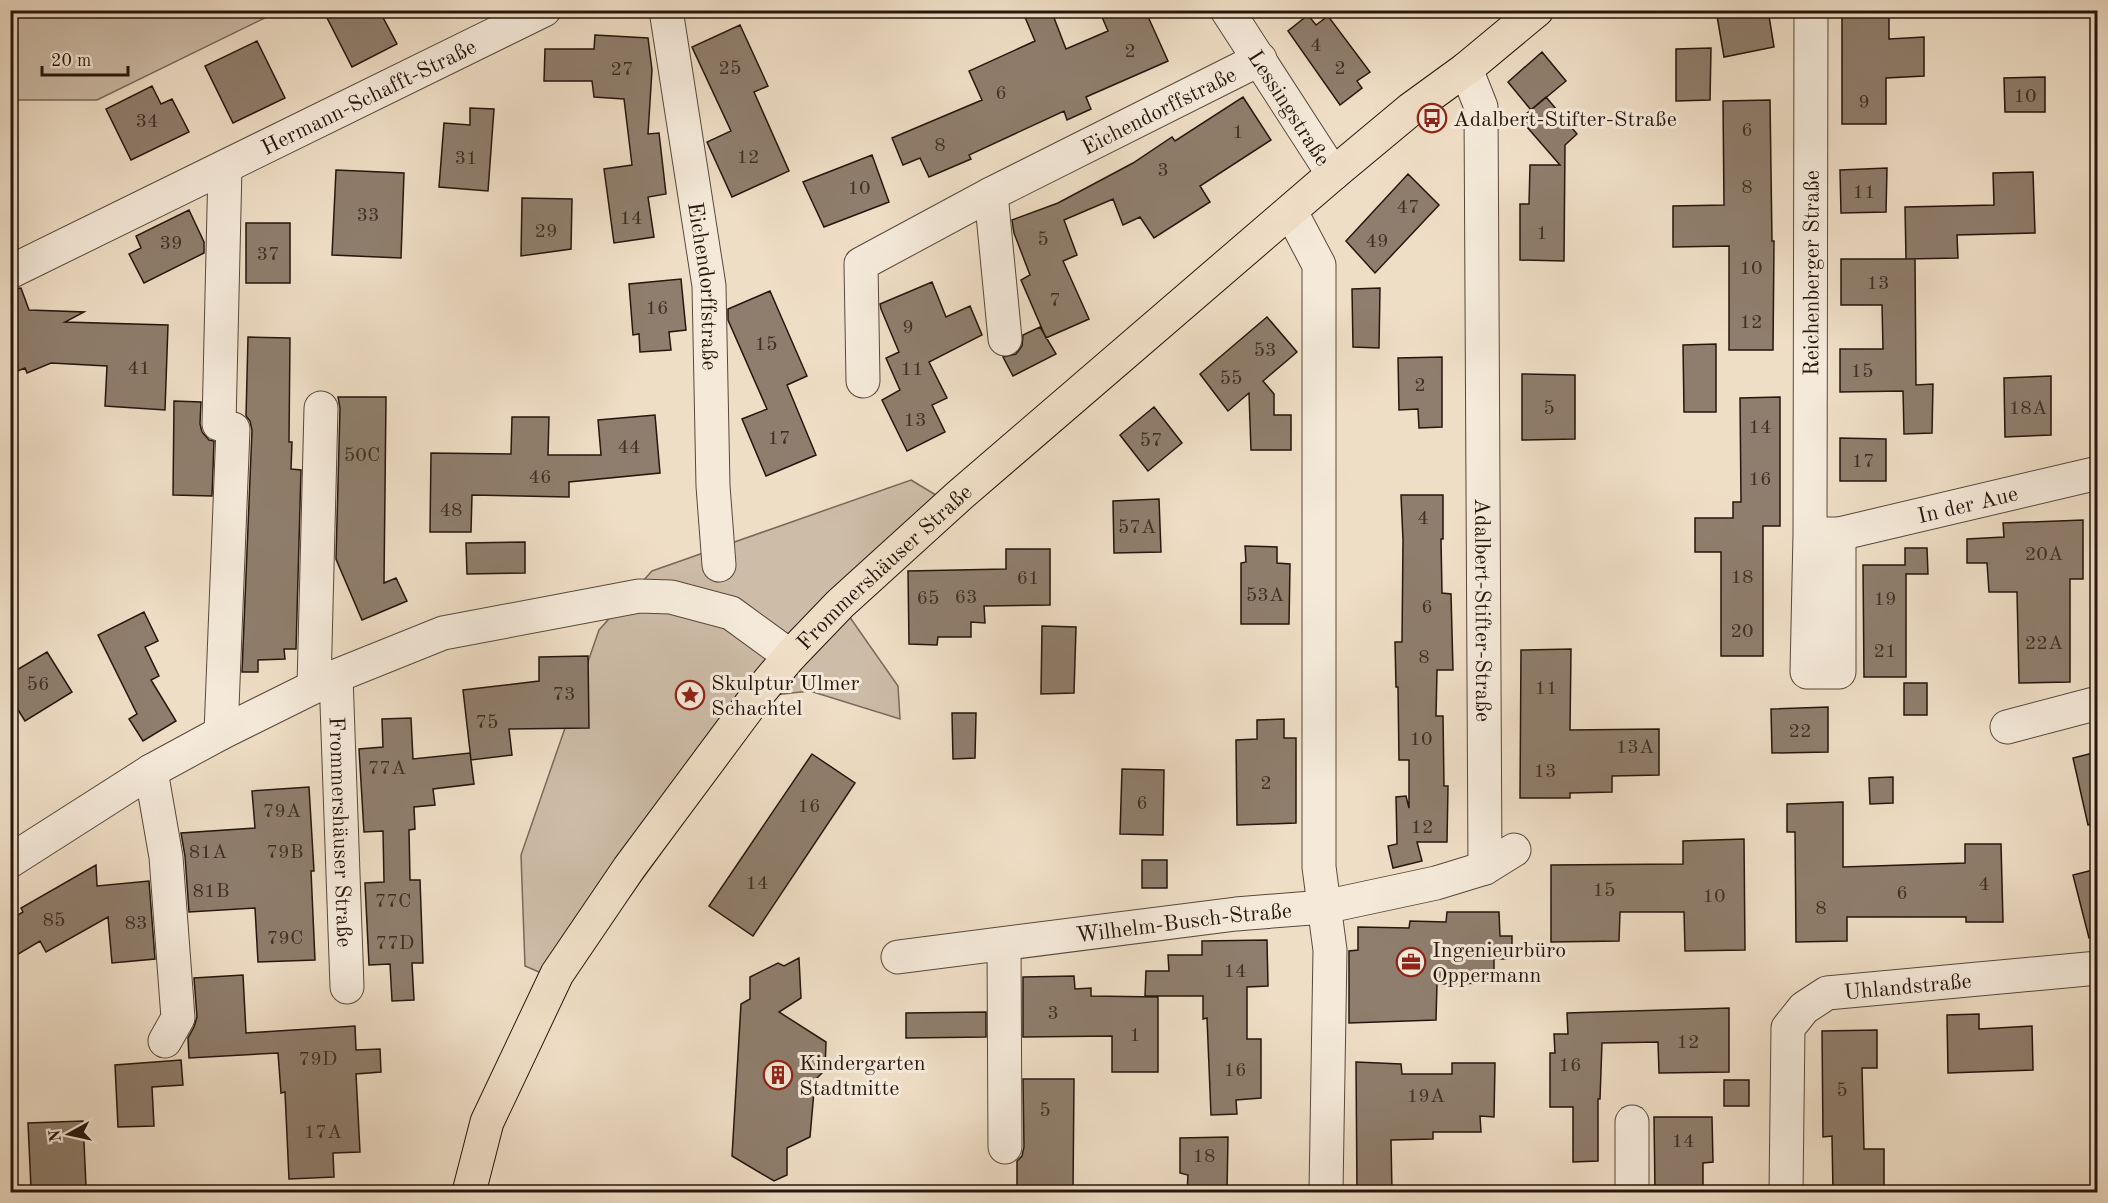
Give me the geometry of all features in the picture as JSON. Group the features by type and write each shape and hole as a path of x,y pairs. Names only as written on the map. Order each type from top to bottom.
{"main road":[{"name":"Frommershäuser Straße","path":"790,656 840,604 960,495 1333,174 1537,10"},
{"path":"469,1192 487,1122 557,974 640,851 759,693 790,656"}],"street":[{"name":"Hermann-Schafft-Straße","path":"10,272 544,10"},
{"name":"Eichendorffstraße","path":"666,10 709,286 712,486 719,564"},
{"name":"Lessingstraße","path":"1227,10 1333,174"},
{"name":"Reichenberger Straße","path":"1810,10 1824,534"},
{"name":"Eichendorffstraße","path":"863,381 861,264 991,194 1260,59"},
{"name":"Adalbert-Stifter-Straße","path":"1466,69 1481,107 1485,868"},
{"path":"221,733 226,426 225,167"},
{"path":"991,194 1005,339"},
{"name":"Wilhelm-Busch-Straße","path":"898,957 1236,914 1324,908 1319,858 1320,265 1291,212"},
{"name":"Frommershäuser Straße","path":"321,408 325,681 347,987"},
{"name":"In der Aue","path":"1824,534 2097,472"},
{"name":"Frommershäuser Straße","path":"10,861 152,771 221,733 325,681 443,633 639,596 670,597 731,613 790,656"},
{"path":"2007,727 2097,703"},
{"path":"152,771 166,857 178,1018 165,1041"},
{"path":"1326,1192 1330,950 1324,908 1436,883 1485,868 1514,850"},
{"path":"1004,945 1005,1147"},
{"name":"Uhlandstraße","path":"1786,1192 1788,1028 1804,1008 1827,993 2097,968"},
{"path":"1632,1122 1632,1192"}],"shaded area":[{"path":"10,11 279,11 97,100 11,100"},
{"path":"911,480 959,509 849,616 898,686 900,719 810,691 774,695 567,984 525,966 521,855 599,630 652,571"}],"building":[{"path":"323,10 379,10 397,44 352,67"},
{"path":"1022,10 1051,10 1066,49 1108,31 1099,10 1145,10 1168,61 1086,97 1091,109 1067,120 1064,111 969,155 971,159 929,177 920,158 903,165 892,138 982,100 969,71 1035,41"},
{"path":"1716,10 1768,10 1774,47 1724,57"},
{"path":"1842,10 1889,10 1889,39 1924,37 1924,76 1886,78 1886,124 1842,124"},
{"path":"1308,15 1316,25 1328,16 1370,72 1357,81 1362,88 1340,105 1288,31"},
{"path":"740,25 768,86 754,92 789,171 732,197 707,142 731,131 692,47"},
{"path":"595,35 648,38 652,70 648,134 659,133 666,194 648,197 654,237 614,243 604,169 632,165 624,99 594,97 592,81 544,81 545,49 594,49"},
{"path":"257,41 285,98 233,123 205,66"},
{"path":"1711,48 1710,100 1676,101 1676,49"},
{"path":"1542,52 1566,81 1531,110 1508,82"},
{"path":"2045,77 2045,112 2005,112 2004,78"},
{"path":"152,86 161,104 172,99 189,132 131,160 106,109"},
{"path":"1243,97 1271,140 1200,186 1210,202 1154,238 1140,217 1123,225 1113,199 1064,220 1077,255 1063,261 1089,319 1046,338 1021,280 1030,275 1014,233 1012,220 1058,203 1133,163 1172,137 1175,141"},
{"path":"1546,97 1577,134 1565,145 1564,261 1520,260 1520,204 1529,204 1530,165 1560,165 1520,119"},
{"path":"1770,100 1772,241 1774,241 1773,350 1729,350 1729,246 1673,247 1673,206 1724,205 1723,101"},
{"path":"470,108 494,109 488,191 439,187 444,123 470,125"},
{"path":"872,155 889,202 824,227 803,182"},
{"path":"1887,168 1886,212 1841,213 1840,170"},
{"path":"336,170 404,173 401,258 332,255"},
{"path":"2033,172 2035,233 1957,235 1958,258 1906,259 1905,207 1994,205 1993,173"},
{"path":"1408,174 1439,205 1375,273 1346,241"},
{"path":"522,198 572,199 571,249 521,256"},
{"path":"189,210 204,242 204,253 144,283 129,254 141,248 136,236"},
{"path":"246,223 290,223 290,283 246,283"},
{"path":"1841,259 1915,259 1916,385 1933,384 1932,433 1904,434 1903,391 1840,392 1840,349 1883,349 1882,305 1841,305"},
{"path":"681,279 686,330 669,332 671,350 640,352 639,334 633,335 629,284"},
{"path":"932,282 946,317 970,306 982,335 929,362 947,398 932,405 945,432 907,451 882,400 900,390 886,358 899,352 880,304"},
{"path":"21,288 29,310 84,312 65,322 168,325 165,410 105,406 107,366 51,363 27,373 25,368 10,374 10,290"},
{"path":"1380,288 1379,348 1353,347 1352,289"},
{"path":"770,291 807,376 787,385 816,455 766,476 742,419 767,409 728,320 728,309"},
{"path":"1267,317 1297,352 1263,381 1274,394 1274,415 1291,415 1291,450 1251,450 1249,393 1228,411 1200,374"},
{"path":"1040,327 1056,354 1013,376 1003,357 1016,354 1022,346 1023,335"},
{"path":"248,337 290,338 291,469 301,470 296,649 284,649 285,659 258,660 258,672 242,672 252,430 246,416"},
{"path":"1716,344 1716,412 1684,412 1683,345"},
{"path":"1442,357 1442,427 1419,428 1418,409 1399,410 1398,358"},
{"path":"1522,374 1575,375 1575,439 1522,440"},
{"path":"2051,376 2051,435 2005,437 2004,378"},
{"path":"338,397 386,397 384,583 396,578 407,601 362,620 336,559 340,408"},
{"path":"1780,397 1780,526 1763,526 1763,656 1721,656 1721,552 1695,552 1695,518 1733,518 1733,502 1741,502 1740,398"},
{"path":"174,401 201,402 202,432 209,440 214,441 212,496 173,495"},
{"path":"1154,407 1182,443 1148,471 1120,435"},
{"path":"655,415 660,473 569,482 569,497 472,495 471,532 430,532 431,453 511,454 512,417 549,417 548,455 601,455 598,420"},
{"path":"1840,438 1886,439 1886,481 1840,481"},
{"path":"1401,495 1443,495 1442,593 1451,594 1453,670 1437,670 1436,716 1443,716 1444,786 1448,786 1447,842 1417,842 1422,861 1393,868 1388,846 1397,844 1396,797 1406,796 1409,808 1409,760 1399,760 1398,687 1396,687 1395,642 1402,642"},
{"path":"1159,499 1161,552 1114,553 1113,501"},
{"path":"2083,520 2083,579 2070,579 2070,682 2019,683 2017,592 1989,592 1987,563 1967,563 1967,539 2004,537 2003,523"},
{"path":"525,542 525,573 467,574 466,543"},
{"path":"1245,546 1277,547 1277,563 1290,564 1289,624 1241,624 1241,563 1246,562"},
{"path":"1905,548 1927,548 1928,574 1906,574 1906,677 1864,677 1863,565 1905,565"},
{"path":"1006,549 1050,549 1050,605 984,606 985,623 971,622 971,637 938,637 937,645 909,644 908,571 1006,569"},
{"path":"144,612 158,641 145,647 159,676 151,680 176,721 143,741 129,719 137,714 98,635"},
{"path":"1042,626 1076,627 1074,693 1041,694"},
{"path":"1571,649 1570,730 1659,729 1659,775 1612,776 1612,792 1570,793 1570,798 1520,798 1521,650"},
{"path":"47,652 72,692 25,721 10,697 10,674"},
{"path":"588,656 589,728 509,729 512,755 471,760 463,690 539,681 539,657"},
{"path":"1904,683 1927,683 1927,715 1904,715"},
{"path":"1828,707 1828,752 1772,753 1771,709"},
{"path":"952,713 976,713 975,758 953,759"},
{"path":"411,718 413,759 470,753 474,784 433,789 435,805 414,807 415,829 409,830 410,880 420,880 423,963 412,963 414,1000 392,1001 390,964 369,965 365,883 384,882 383,831 364,832 359,749 383,747 382,719"},
{"path":"1284,719 1284,738 1296,738 1296,823 1237,825 1236,740 1257,739 1257,720"},
{"path":"2097,752 2097,824 2088,825 2073,758"},
{"path":"812,754 855,783 753,936 709,906"},
{"path":"1122,769 1164,770 1163,835 1120,834"},
{"path":"1893,777 1893,803 1870,804 1869,778"},
{"path":"309,787 314,871 311,871 315,960 258,962 255,908 189,912 181,833 255,828 252,791"},
{"path":"1843,802 1843,867 1965,863 1965,844 2001,844 2003,922 1966,922 1966,917 1847,917 1847,941 1796,942 1795,832 1787,832 1787,804"},
{"path":"1744,839 1745,950 1685,951 1684,912 1620,912 1619,941 1551,942 1551,865 1683,864 1683,841"},
{"path":"1142,860 1167,860 1167,888 1142,888"},
{"path":"96,865 97,886 149,881 155,959 112,963 108,917 46,952 40,941 10,959 10,920 23,912 21,908"},
{"path":"2097,869 2097,937 2089,938 2073,875"},
{"path":"1447,912 1499,912 1500,936 1512,936 1512,959 1494,959 1494,983 1437,984 1436,1020 1349,1023 1349,951 1358,950 1358,927 1409,928 1410,921 1446,922"},
{"path":"1267,940 1268,986 1247,987 1247,1039 1261,1039 1261,1098 1236,1100 1237,1114 1211,1115 1207,1018 1203,1019 1203,996 1145,996 1146,971 1169,971 1168,955 1202,955 1202,941"},
{"name":"Kindergarten Stadtmitte","path":"799,958 801,998 779,1012 826,1042 825,1070 815,1080 810,1137 787,1148 787,1175 774,1181 732,1156 741,1004 750,999 750,977 778,963 784,966"},
{"path":"243,975 246,1033 355,1026 356,1050 380,1049 381,1072 356,1074 360,1152 333,1153 334,1177 289,1179 285,1092 281,1093 278,1053 189,1058 188,1038 197,1017 194,978"},
{"path":"1074,976 1075,989 1091,988 1091,996 1158,997 1158,1072 1112,1072 1112,1036 1023,1037 1023,977"},
{"path":"1729,1008 1729,1072 1659,1073 1658,1042 1602,1043 1600,1099 1598,1099 1598,1161 1573,1162 1573,1107 1550,1107 1550,1053 1555,1053 1554,1034 1568,1034 1567,1013"},
{"path":"986,1012 986,1037 906,1038 906,1013"},
{"path":"1979,1014 1979,1029 2032,1026 2033,1070 1948,1073 1947,1015"},
{"path":"1877,1030 1877,1068 1862,1068 1864,1149 1884,1149 1884,1192 1833,1192 1832,1136 1823,1137 1822,1031"},
{"path":"181,1060 183,1085 152,1087 154,1126 118,1127 115,1065"},
{"path":"1356,1062 1401,1064 1402,1074 1452,1074 1452,1063 1495,1063 1494,1117 1480,1116 1481,1132 1433,1132 1433,1139 1391,1140 1392,1192 1357,1192"},
{"path":"1023,1079 1074,1079 1073,1192 1017,1192 1017,1161 1022,1156 1024,1147"},
{"path":"1724,1080 1749,1080 1749,1106 1724,1106"},
{"path":"1654,1117 1712,1117 1713,1162 1703,1163 1703,1192 1655,1192"},
{"path":"83,1121 86,1186 31,1188 28,1123"},
{"path":"1228,1137 1227,1192 1187,1192 1188,1175 1180,1173 1180,1138"}],"place":[{"name":"Adalbert-Stifter-Straße","path":"1432,118"},
{"name":"Skulptur Ulmer Schachtel","path":"690,695"},
{"name":"Ingenieurbüro Oppermann","path":"1411,962"},
{"name":"Kindergarten Stadtmitte","path":"778,1075"}]}
